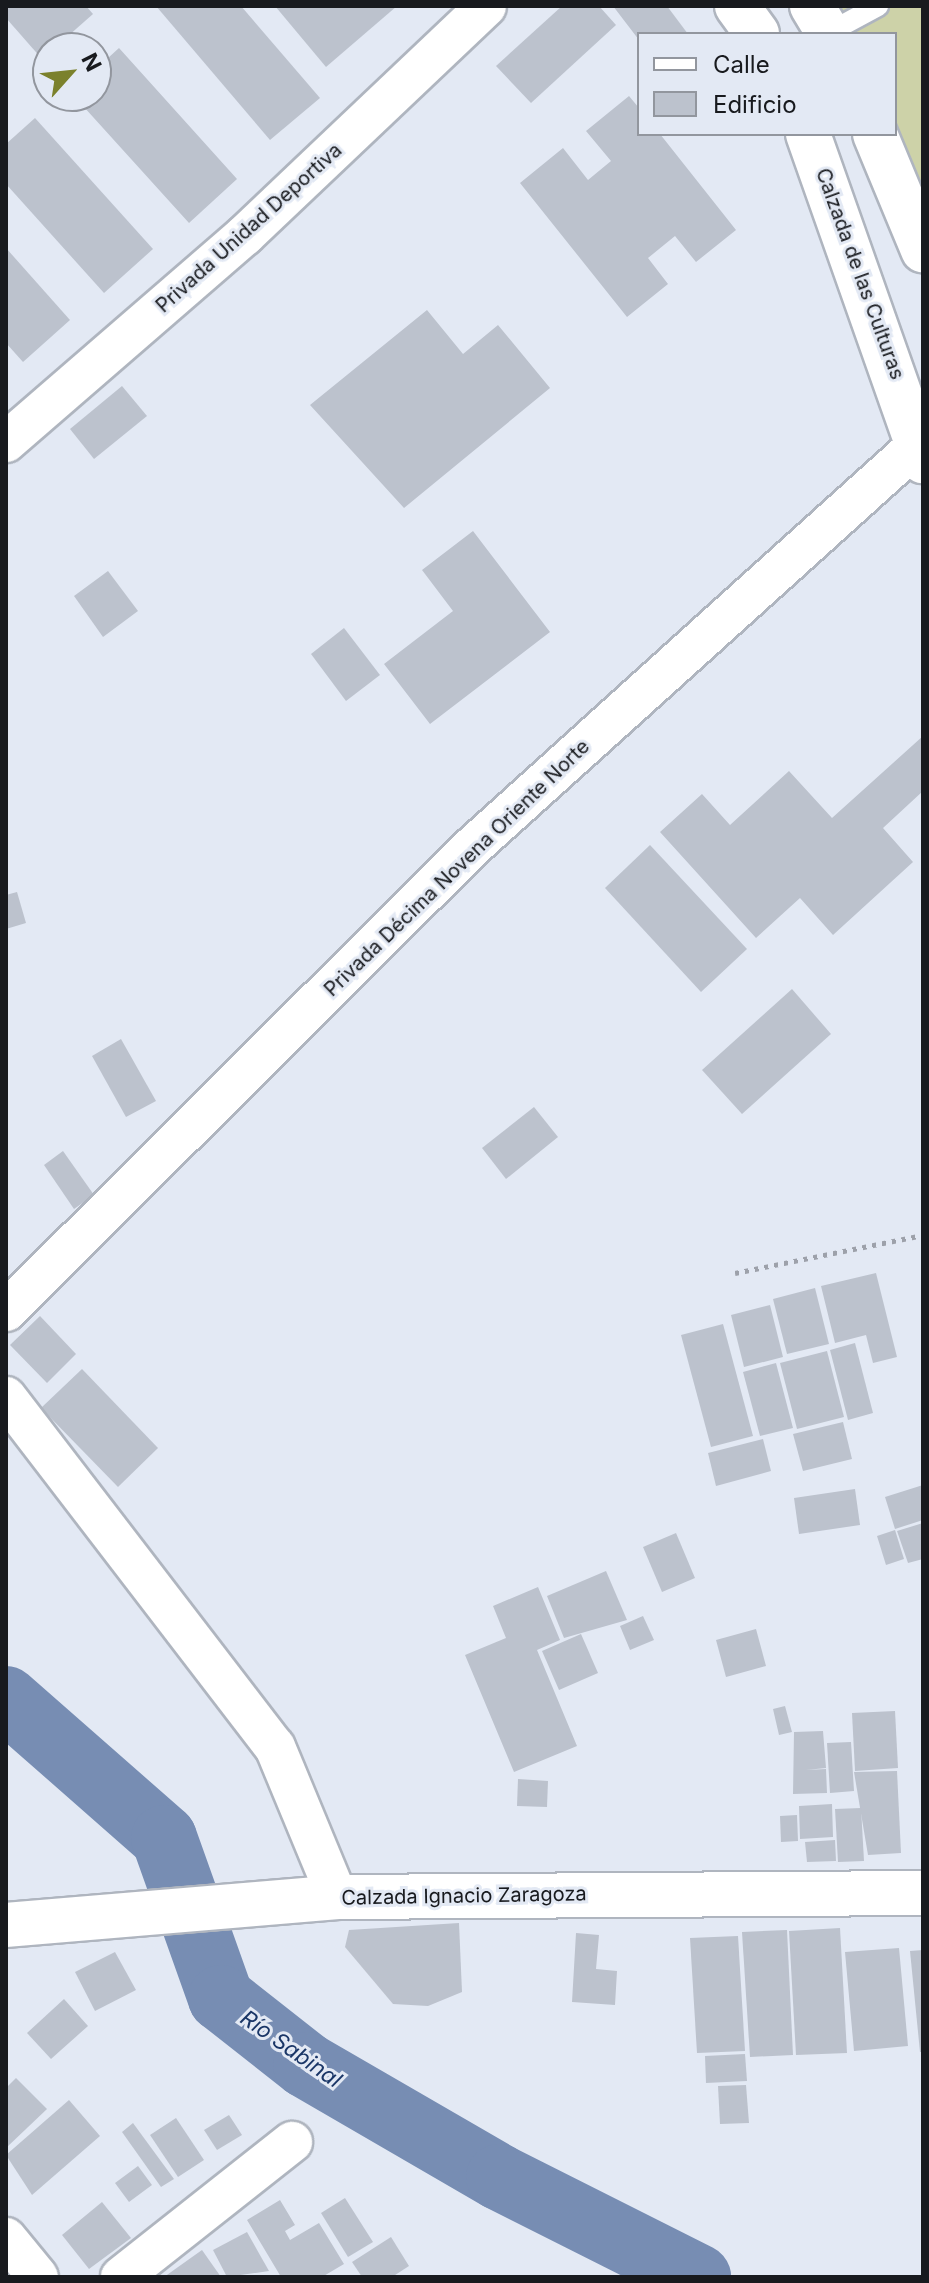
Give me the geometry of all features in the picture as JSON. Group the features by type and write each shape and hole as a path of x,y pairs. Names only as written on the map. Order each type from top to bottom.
{"street":[{"name":"Privada Unidad Deportiva","path":"6,442 245,235 486,6"},
{"path":"737,6 756,32"},
{"name":"Calzada de las Culturas","path":"809,136 921,448"},
{"path":"876,136 923,250"},
{"name":"Privada Décima Novena Oriente Norte","path":"8,1305 471,848 921,448"},
{"path":"6,1397 275,1747 337,1897"},
{"name":"Calzada Ignacio Zaragoza","path":"6,1925 337,1897 923,1893"},
{"path":"121,2277 292,2142"},
{"path":"6,2238 38,2277"}],"lane":[{"path":"823,24 878,6"}],"path":[{"path":"735,1273 923,1235"}],"green space":[{"path":"836,6 923,6 923,200 897,130 897,32 849,32"}],"building":[{"path":"6,6 86,6 93,14 73,32 32,32 32,48 6,18"},
{"path":"156,6 241,6 320,98 270,140"},
{"path":"275,6 397,6 326,67"},
{"path":"562,6 599,6 616,25 531,103 496,66"},
{"path":"613,6 667,6 686,32 637,32 637,37"},
{"path":"119,48 237,179 189,223 88,112 112,112 112,54"},
{"path":"629,96 637,106 637,136 662,136 736,230 696,262 675,236 648,258 668,284 627,317 520,183 563,148 588,180 611,161 586,131"},
{"path":"35,118 153,249 104,293 6,184 6,144"},
{"path":"6,248 70,320 23,362 6,343"},
{"path":"427,310 463,354 498,325 550,388 404,508 310,405"},
{"path":"122,386 147,416 94,459 70,429"},
{"path":"473,531 550,632 430,724 384,664 453,611 422,570"},
{"path":"108,571 138,611 103,637 74,596"},
{"path":"344,628 380,675 346,701 311,654"},
{"path":"923,736 923,791 883,828 913,862 833,935 800,898 756,938 660,832 702,794 730,825 789,771 832,818"},
{"path":"650,845 747,949 701,992 605,888"},
{"path":"17,892 26,923 6,929 6,895"},
{"path":"792,989 831,1034 742,1114 702,1070"},
{"path":"121,1039 156,1101 126,1117 92,1056"},
{"path":"534,1107 558,1137 506,1179 482,1148"},
{"path":"63,1151 94,1195 74,1209 44,1165"},
{"path":"876,1273 897,1357 873,1363 866,1335 835,1343 821,1286"},
{"path":"815,1288 829,1344 787,1354 773,1299"},
{"path":"770,1305 783,1357 744,1367 731,1315"},
{"path":"40,1316 76,1354 47,1383 10,1345"},
{"path":"723,1324 753,1436 711,1447 681,1335"},
{"path":"855,1343 873,1413 848,1420 830,1350"},
{"path":"827,1351 844,1417 797,1429 780,1363"},
{"path":"776,1363 793,1428 760,1436 743,1372"},
{"path":"82,1369 158,1448 118,1487 41,1408"},
{"path":"843,1422 852,1459 803,1471 793,1434"},
{"path":"763,1439 771,1471 716,1486 708,1453"},
{"path":"923,1485 923,1520 895,1529 885,1497"},
{"path":"855,1489 860,1525 799,1534 794,1498"},
{"path":"923,1523 923,1559 908,1563 897,1531"},
{"path":"895,1530 904,1559 886,1565 877,1536"},
{"path":"676,1533 695,1578 662,1592 643,1547"},
{"path":"606,1571 627,1620 564,1638 547,1596"},
{"path":"538,1587 560,1640 537,1650 577,1746 514,1772 465,1655 506,1638 493,1606"},
{"path":"643,1616 654,1640 630,1650 620,1626"},
{"path":"756,1629 766,1666 726,1677 716,1640"},
{"path":"581,1634 598,1673 559,1690 542,1651"},
{"path":"785,1706 792,1732 779,1735 773,1709"},
{"path":"895,1711 898,1768 855,1771 852,1713"},
{"path":"823,1731 826,1768 806,1770 826,1769 827,1793 793,1794 794,1732"},
{"path":"851,1742 854,1791 830,1793 827,1743"},
{"path":"897,1771 901,1853 868,1855 854,1772"},
{"path":"518,1779 548,1781 547,1807 517,1806"},
{"path":"832,1804 833,1837 800,1839 799,1806"},
{"path":"861,1808 864,1861 838,1862 835,1809"},
{"path":"797,1815 798,1841 781,1842 780,1816"},
{"path":"835,1840 836,1861 807,1862 805,1842"},
{"path":"459,1923 462,1992 428,2006 393,2004 345,1947 349,1930"},
{"path":"840,1928 847,2053 796,2055 789,1931"},
{"path":"787,1930 793,2055 750,2057 742,1932"},
{"path":"576,1933 599,1935 596,1969 617,1971 615,2005 572,2002"},
{"path":"738,1936 745,2051 697,2053 690,1938"},
{"path":"899,1948 908,2046 854,2051 845,1952"},
{"path":"923,1950 923,2052 920,2052 910,1951"},
{"path":"115,1952 136,1990 95,2011 75,1972"},
{"path":"64,1999 88,2026 51,2059 27,2033"},
{"path":"745,2054 747,2081 706,2083 705,2056"},
{"path":"16,2078 47,2109 6,2148 6,2088"},
{"path":"746,2085 749,2123 720,2124 718,2086"},
{"path":"69,2100 100,2136 32,2195 6,2155"},
{"path":"229,2115 242,2135 217,2150 204,2130"},
{"path":"176,2118 204,2160 178,2177 150,2135"},
{"path":"133,2123 174,2179 161,2187 122,2132"},
{"path":"138,2166 152,2185 129,2202 115,2183"},
{"path":"345,2198 373,2242 348,2257 321,2213"},
{"path":"280,2200 295,2225 285,2231 290,2240 319,2223 344,2264 322,2277 281,2277 247,2220"},
{"path":"102,2202 131,2238 89,2269 62,2235"},
{"path":"247,2232 269,2271 227,2277 213,2250"},
{"path":"391,2237 409,2266 392,2277 362,2277 352,2262"},
{"path":"202,2250 221,2277 164,2277"}],"waterway":[{"name":"Río Sabinal","path":"6,1699 164,1838 221,1998 306,2065 499,2177 698,2277"}]}
